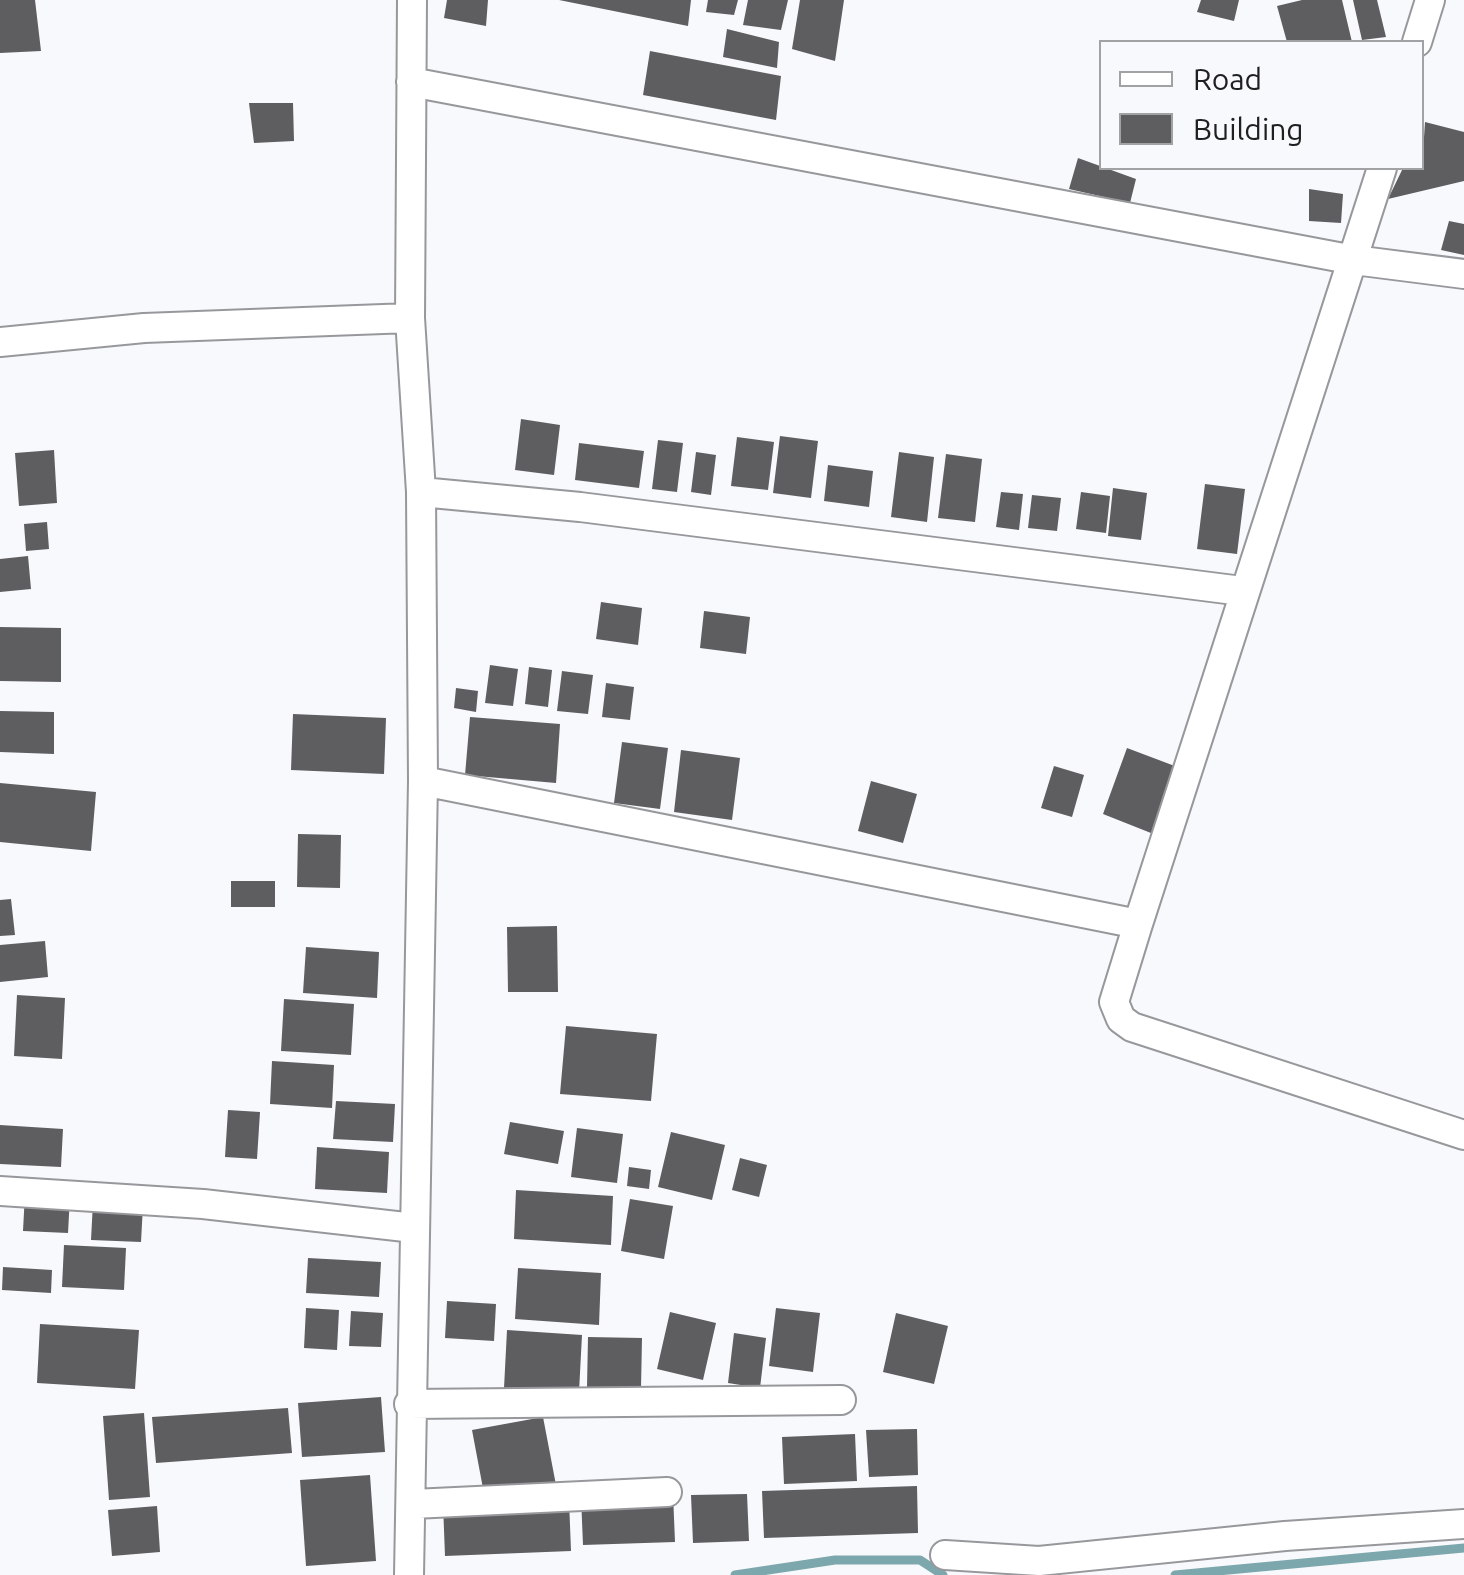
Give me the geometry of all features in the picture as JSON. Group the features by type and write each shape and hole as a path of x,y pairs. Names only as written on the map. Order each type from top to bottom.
{"street":[{"path":"409,1575 423,781 421,492 410,318 412,0"},
{"path":"1418,40 1430,0"},
{"path":"412,82 1354,260 1464,274"},
{"path":"1381,170 1242,591 1114,1002 1117,1013 1132,1027 1464,1135"},
{"path":"0,342 144,328 410,318"},
{"path":"421,492 580,507 1242,591"},
{"path":"423,781 1138,924"},
{"path":"0,1191 203,1204 414,1228"},
{"path":"410,1404 841,1400"},
{"path":"413,1504 667,1492"},
{"path":"945,1554 1039,1560 1285,1536 1464,1524"}],"building":[{"path":"0,0 35,0 41,51 0,53"},
{"path":"447,0 488,0 486,26 444,18"},
{"path":"559,0 691,0 688,26"},
{"path":"708,0 738,0 734,15 706,12"},
{"path":"748,0 788,0 781,30 743,25"},
{"path":"800,0 844,0 835,61 792,49"},
{"path":"1201,0 1239,0 1234,21 1197,12"},
{"path":"1302,0 1342,0 1352,40 1286,40 1277,6"},
{"path":"1353,0 1377,0 1386,37 1362,40"},
{"path":"727,29 779,42 777,68 723,57"},
{"path":"650,51 781,76 776,120 643,95"},
{"path":"249,103 293,103 294,141 254,143"},
{"path":"1425,122 1464,132 1464,181 1388,199 1402,170 1424,170"},
{"path":"1078,158 1099,166 1099,170 1136,179 1130,203 1069,189"},
{"path":"1309,189 1343,194 1341,223 1309,221"},
{"path":"1449,221 1464,224 1464,255 1441,250"},
{"path":"521,419 560,425 554,475 515,470"},
{"path":"780,436 818,441 811,498 773,493"},
{"path":"737,437 774,442 768,490 731,486"},
{"path":"658,440 683,443 677,492 652,489"},
{"path":"579,443 644,451 639,488 575,480"},
{"path":"54,450 57,503 19,506 15,453"},
{"path":"696,452 716,455 711,495 691,492"},
{"path":"899,452 934,457 927,522 891,517"},
{"path":"946,454 982,459 975,522 938,518"},
{"path":"828,465 873,471 869,507 824,501"},
{"path":"1205,484 1245,489 1237,554 1197,549"},
{"path":"1113,488 1147,493 1141,540 1108,536"},
{"path":"1001,492 1023,494 1019,530 996,527"},
{"path":"1081,492 1110,496 1106,533 1076,529"},
{"path":"1032,495 1061,498 1057,531 1028,528"},
{"path":"47,522 49,549 26,551 24,524"},
{"path":"28,556 31,589 0,592 0,559"},
{"path":"601,602 642,608 638,645 596,639"},
{"path":"704,611 750,617 746,654 700,648"},
{"path":"0,627 61,628 61,682 0,681"},
{"path":"490,665 518,669 513,706 485,703"},
{"path":"529,667 552,670 548,707 525,704"},
{"path":"562,671 593,675 588,714 557,711"},
{"path":"606,683 634,687 630,720 602,717"},
{"path":"456,688 478,691 476,712 454,708"},
{"path":"0,711 54,712 54,754 0,752"},
{"path":"293,714 386,718 384,774 291,770"},
{"path":"470,717 560,724 556,783 465,775"},
{"path":"622,742 668,748 660,809 614,803"},
{"path":"1127,748 1180,768 1156,835 1103,814"},
{"path":"681,750 740,758 732,820 674,812"},
{"path":"1054,766 1084,775 1072,817 1041,808"},
{"path":"871,781 917,794 903,843 858,831"},
{"path":"0,783 96,792 91,851 0,842"},
{"path":"298,834 341,835 340,888 297,887"},
{"path":"231,881 275,881 275,907 231,907"},
{"path":"11,899 15,935 0,936 0,900"},
{"path":"557,926 558,992 508,992 507,927"},
{"path":"45,941 48,977 0,982 0,945"},
{"path":"306,947 379,952 377,998 303,993"},
{"path":"17,995 65,998 62,1059 14,1056"},
{"path":"284,999 354,1004 351,1055 281,1051"},
{"path":"566,1026 657,1034 651,1101 560,1094"},
{"path":"272,1061 334,1065 332,1108 270,1104"},
{"path":"336,1101 395,1104 393,1142 333,1139"},
{"path":"228,1110 260,1112 257,1159 225,1157"},
{"path":"510,1122 564,1131 558,1164 504,1154"},
{"path":"0,1125 63,1129 61,1167 0,1164"},
{"path":"577,1128 623,1134 617,1183 571,1177"},
{"path":"671,1132 725,1145 712,1200 658,1187"},
{"path":"317,1147 389,1152 387,1193 315,1189"},
{"path":"740,1158 767,1165 759,1197 732,1190"},
{"path":"629,1167 651,1170 649,1189 627,1186"},
{"path":"516,1190 613,1196 611,1245 514,1239"},
{"path":"25,1193 70,1196 68,1233 23,1231"},
{"path":"630,1199 673,1206 664,1259 621,1251"},
{"path":"93,1202 143,1205 141,1242 91,1240"},
{"path":"64,1245 126,1248 124,1290 62,1287"},
{"path":"308,1258 381,1262 379,1297 306,1293"},
{"path":"3,1267 52,1270 51,1293 2,1290"},
{"path":"518,1268 601,1273 599,1325 515,1319"},
{"path":"447,1301 496,1304 494,1341 445,1338"},
{"path":"306,1308 339,1310 337,1350 304,1348"},
{"path":"776,1308 820,1313 813,1372 769,1366"},
{"path":"351,1311 383,1313 381,1347 349,1346"},
{"path":"670,1312 716,1323 703,1380 657,1369"},
{"path":"896,1313 948,1326 934,1384 883,1372"},
{"path":"40,1324 139,1330 135,1389 37,1383"},
{"path":"507,1330 582,1335 579,1392 504,1388"},
{"path":"734,1333 766,1338 760,1388 728,1383"},
{"path":"588,1337 642,1338 641,1388 587,1387"},
{"path":"381,1397 385,1452 302,1457 298,1403"},
{"path":"288,1408 292,1453 156,1463 152,1417"},
{"path":"144,1413 150,1497 109,1500 103,1416"},
{"path":"543,1417 556,1485 485,1499 472,1430"},
{"path":"917,1429 918,1475 869,1477 866,1430"},
{"path":"855,1434 857,1481 784,1484 782,1437"},
{"path":"370,1475 376,1561 306,1566 300,1480"},
{"path":"917,1486 918,1533 764,1538 762,1491"},
{"path":"673,1494 675,1542 583,1545 581,1497"},
{"path":"747,1494 749,1541 693,1543 691,1495"},
{"path":"569,1500 571,1551 445,1556 443,1504"},
{"path":"157,1506 160,1552 112,1556 108,1510"}],"waterway":[{"path":"1175,1575 1464,1548"},
{"path":"735,1575 835,1560 920,1560 943,1575"}]}
